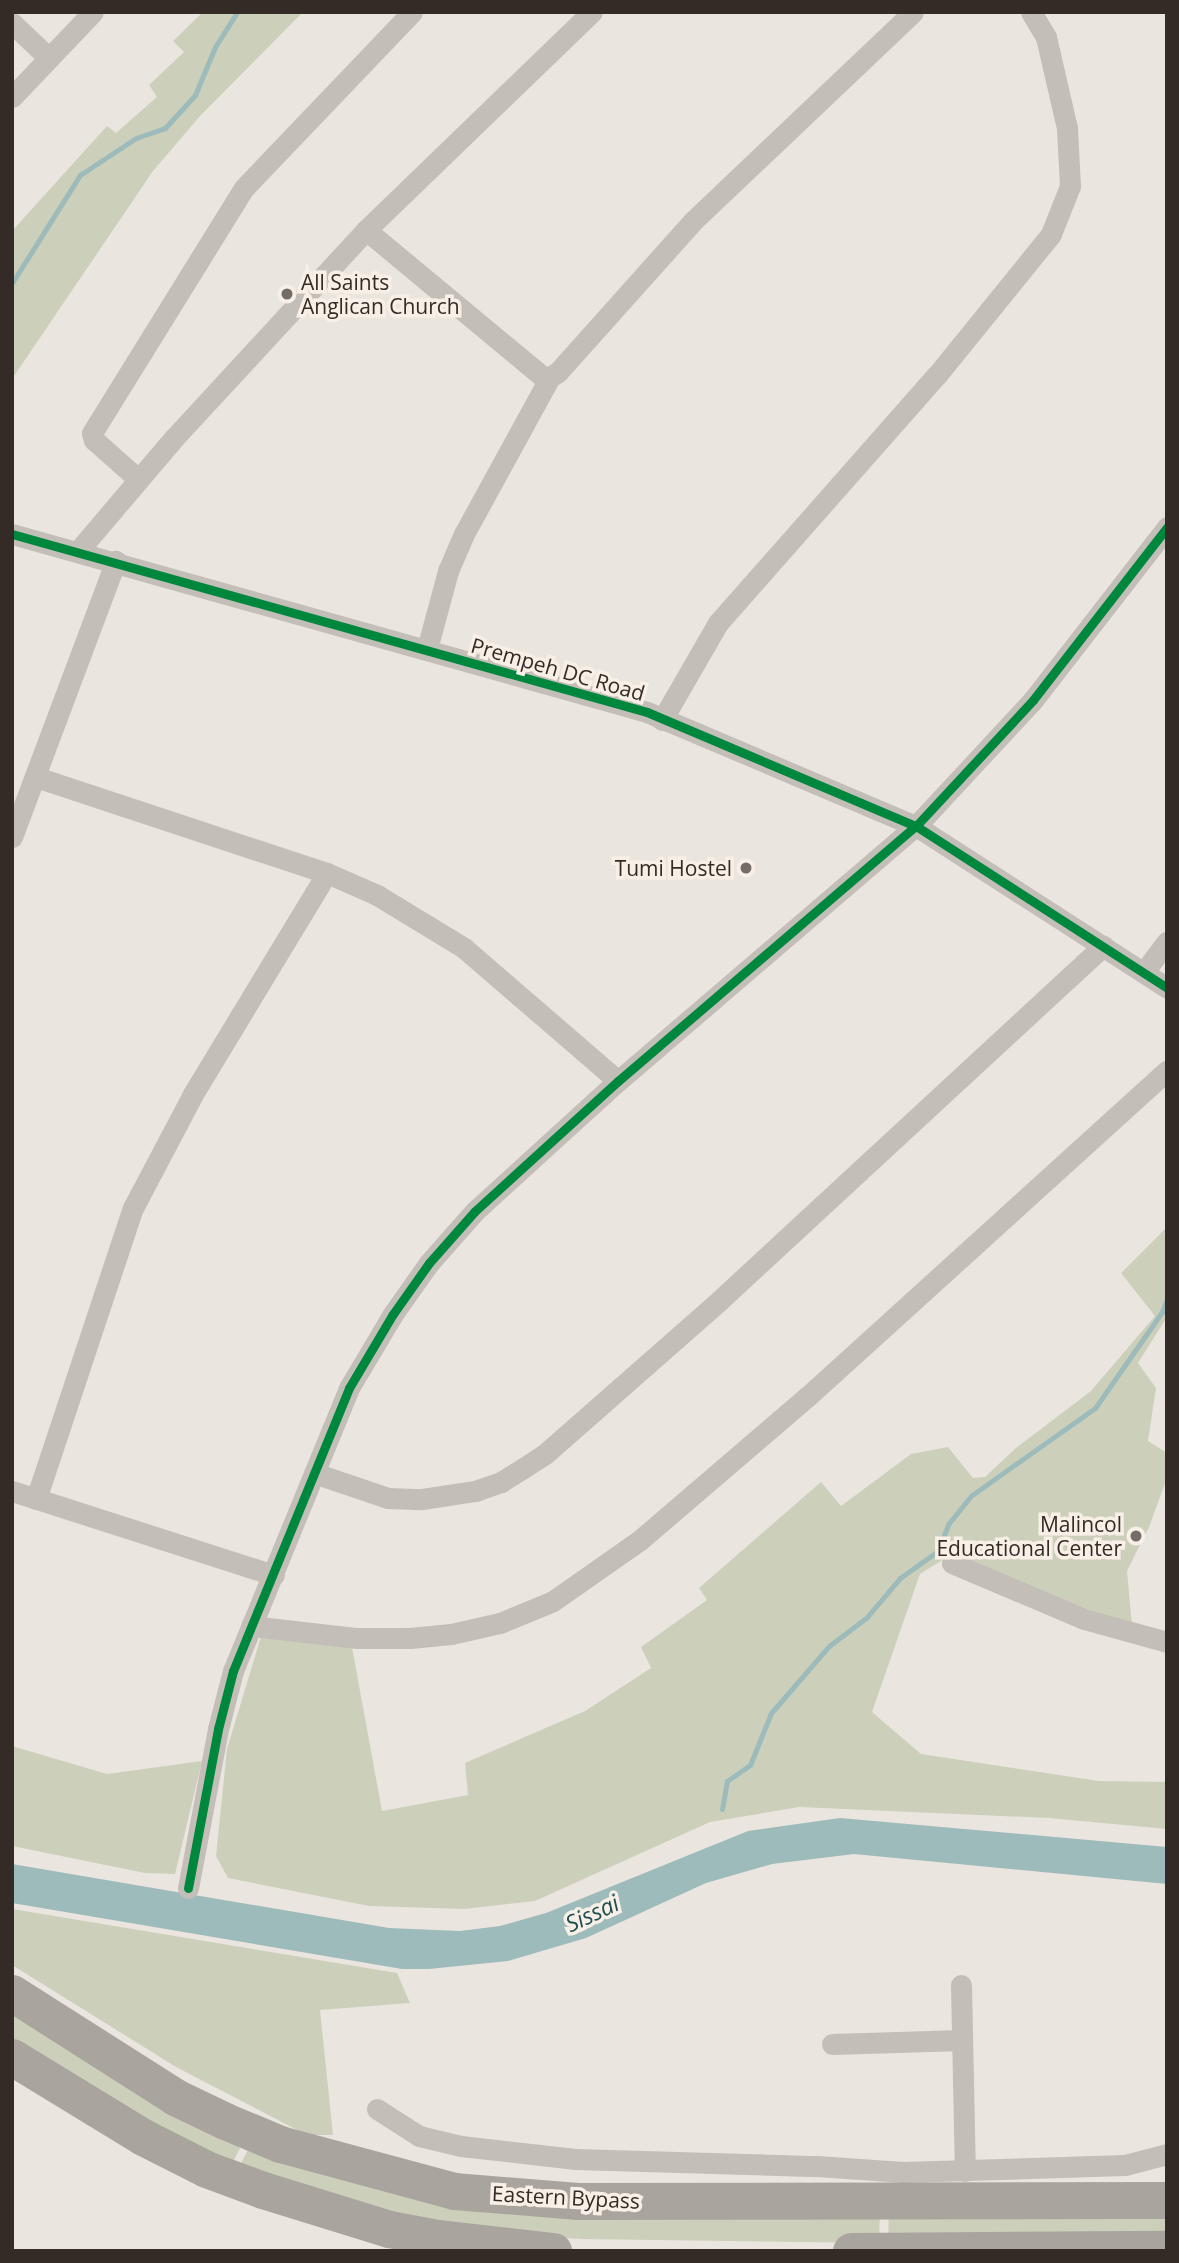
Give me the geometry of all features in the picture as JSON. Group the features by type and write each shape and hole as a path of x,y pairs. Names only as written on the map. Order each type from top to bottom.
{"highway":[{"name":"Eastern Bypass","path":"12,1993 175,2097 225,2121 280,2144 454,2191 578,2201 1167,2200"},
{"path":"12,2057 143,2137 206,2169 262,2190 389,2229 498,2246 553,2251"},
{"path":"851,2251 1167,2249"}],"street":[{"path":"12,97 93,12"},
{"path":"138,479 94,440 92,433 244,188 412,12"},
{"path":"79,550 138,479 366,230 592,12"},
{"path":"662,720 718,623 937,375 1051,234 1070,186 1067,128 1046,37 1031,12"},
{"path":"427,649 448,571 464,534 550,377 558,372 694,221 901,16"},
{"path":"12,23 49,58"},
{"path":"366,230 543,377 550,377"},
{"path":"188,1888 218,1729 233,1671 349,1388 393,1314 429,1263 475,1211 618,1081 916,826 1033,700 1167,527"},
{"name":"Prempeh DC Road","path":"12,534 79,550 647,712 916,826 1167,988"},
{"path":"12,837 116,561"},
{"path":"36,777 327,873 377,895 464,948 618,1081"},
{"path":"36,1499 133,1208 193,1094 327,873"},
{"path":"1144,972 1167,942"},
{"path":"314,1473 388,1498 422,1499 475,1491 501,1482 545,1454 720,1300 1104,946"},
{"path":"251,1626 357,1638 423,1637 500,1623 552,1601 640,1540 807,1398 1167,1070"},
{"path":"12,1491 274,1575"},
{"path":"952,1563 1084,1619 1167,1642"},
{"path":"961,1985 965,2171"},
{"path":"832,2044 962,2040"},
{"path":"377,2109 419,2136 429,2139 461,2146 575,2159 817,2165 903,2172 1125,2165 1167,2154"}],"green space":[{"path":"203,12 303,12 200,116 153,171 12,379 12,231 107,126 116,133 157,97 149,85 184,52 173,41"},
{"path":"1167,1227 1167,1317 1138,1363 1156,1388 1148,1441 1167,1453 1167,1478 1149,1527 1127,1571 1132,1626 1091,1615 970,1560 965,1546 920,1574 872,1712 921,1754 1099,1781 1167,1782 1167,1829 1049,1818 799,1807 710,1822 535,1901 464,1909 369,1906 228,1878 216,1856 227,1749 262,1633 352,1647 382,1811 468,1795 465,1763 585,1711 651,1668 641,1647 707,1600 699,1588 821,1482 841,1506 911,1454 948,1447 973,1478 985,1477 1016,1448 1091,1391 1155,1316 1121,1273"},
{"path":"12,1746 107,1774 202,1761 175,1874 145,1873 12,1846"},
{"path":"12,1909 397,1973 410,2003 320,2010 333,2135 307,2135 176,2067 12,1965"},
{"path":"12,2002 248,2132 232,2164 204,2153 12,2043"},
{"path":"255,2136 460,2197 880,2210 879,2243 581,2239 469,2232 334,2203 239,2167"},
{"path":"1167,2208 1167,2232 888,2243 889,2209"}],"water":[{"name":"Sissai","path":"840,1818 1167,1847 1167,1884 854,1854 772,1864 706,1883 586,1938 508,1961 429,1969 402,1969 12,1903 12,1864 389,1928 460,1931 500,1926 546,1913 748,1831"}],"waterway":[{"path":"12,283 80,175 136,138 165,128 195,95 215,47 237,12"},
{"path":"722,1809 727,1781 750,1765 771,1713 829,1646 867,1617 900,1578 938,1551 949,1523 972,1495 1095,1408 1162,1312 1167,1299"}],"cycle path":[{"path":"188,1888 218,1729 233,1671 349,1388 393,1314 429,1263 475,1211 618,1081 916,826 1033,700 1167,527"},
{"path":"12,534 647,712 916,826 1167,988"}],"place":[{"name":"All Saints Anglican Church","path":"287,294"},
{"name":"Tumi Hostel","path":"746,868"},
{"name":"Malincol Educational Center","path":"1136,1536"}]}
